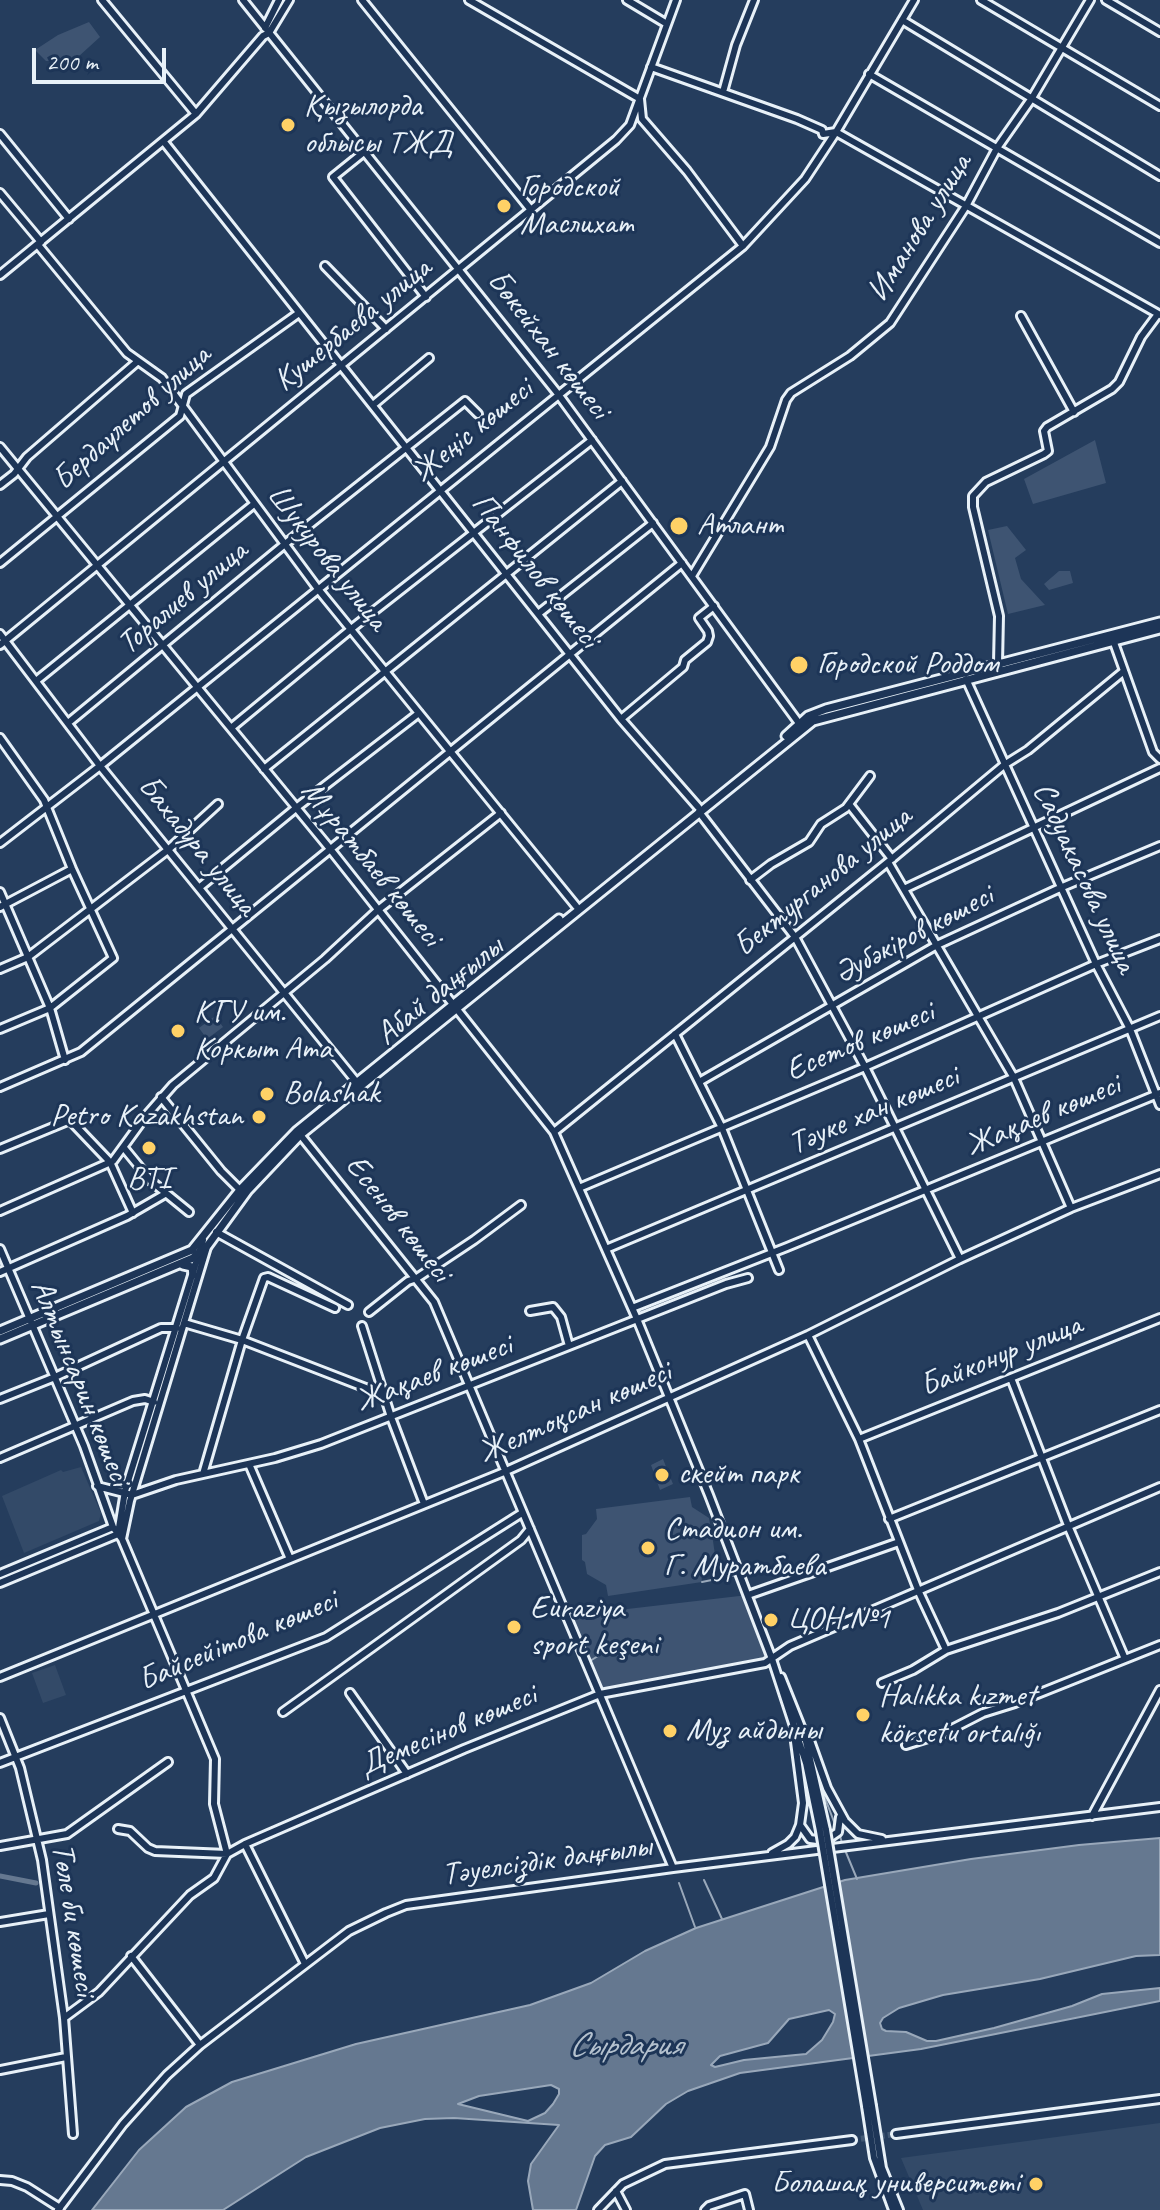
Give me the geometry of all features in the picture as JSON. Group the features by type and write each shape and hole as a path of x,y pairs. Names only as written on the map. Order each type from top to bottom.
{"main road":[{"path":"698,810 801,726 824,716 1160,622"},
{"path":"965,676 998,663 1160,629"},
{"name":"Абай даңғылы","path":"455,1007 698,810"},
{"name":"Абай даңғылы","path":"205,1242 244,1189 299,1133 698,810"},
{"name":"Абай даңғылы","path":"205,1242 216,1232 244,1189"},
{"path":"0,1331 32,1322 177,1265 199,1254 205,1242"},
{"path":"0,1339 205,1242"},
{"path":"177,1265 190,1265 193,1275"}],"street":[{"path":"102,0 196,114"},
{"name":"Бөкейхан көшесі","path":"243,0 558,394 801,726"},
{"path":"266,32 279,0"},
{"path":"0,275 196,114 266,32 289,0"},
{"path":"362,0 531,210"},
{"path":"469,0 640,99 642,119 687,171 743,246"},
{"path":"627,0 667,24"},
{"name":"Кушербаева улица","path":"2,640 616,140 630,125 676,0"},
{"path":"723,92 736,45 754,0"},
{"name":"Жеңіс көшесі","path":"0,843 100,766 743,246 805,179 914,0"},
{"path":"981,0 1160,106"},
{"name":"Иманова улица","path":"692,576 770,447 786,400 791,393 850,356 890,323 966,206 997,148 1032,98 1090,0"},
{"path":"1106,0 1160,32"},
{"path":"902,20 1160,176"},
{"path":"651,67 797,119 822,130 823,134 836,132 1159,315 1141,337 1119,382 1112,389 1044,431 1048,451 986,482 973,496 999,616 998,663"},
{"path":"869,74 1160,243"},
{"path":"0,134 69,219"},
{"name":"Панфилов көшесі","path":"164,142 621,719 698,810 795,937 865,1067 960,1259"},
{"path":"364,152 333,177 426,297"},
{"name":"Шукурова улица","path":"0,193 127,353 162,378 318,589 576,906"},
{"path":"325,266 386,329"},
{"name":"Бердаулетов улица","path":"0,563 180,416 186,394 299,313"},
{"path":"1021,316 1074,412"},
{"path":"373,405 429,358"},
{"path":"0,485 18,470 27,457 138,361"},
{"name":"Торалиев улица","path":"68,723 465,401 478,414"},
{"path":"231,728 351,629 592,440"},
{"name":"Мұратбаев көшесі","path":"0,447 331,850 554,1132 637,1319 793,1713"},
{"path":"264,769 622,481"},
{"path":"36,681 254,504"},
{"path":"538,614 653,523"},
{"path":"0,1087 81,1052 682,563"},
{"path":"621,719 683,667 685,660 707,642 709,636 699,618 714,606"},
{"path":"1112,637 1153,752 1160,759"},
{"name":"Бахадура улица","path":"2,640 358,1084"},
{"name":"Бектурганова улица","path":"554,1132 1124,671"},
{"name":"Садуакасова улица","path":"965,676 1060,888 1130,1029 1160,1105"},
{"path":"200,887 419,713"},
{"path":"0,738 46,807 113,958 50,1008 0,1029"},
{"path":"904,889 1160,768"},
{"path":"750,880 809,842 821,824 849,804 870,776"},
{"path":"0,969 28,957 169,849 218,804"},
{"path":"849,804 890,860 980,1016 1014,1078 1071,1208"},
{"path":"0,1211 110,1162 161,1097 378,910 501,813"},
{"name":"Әубәкіров көшесі","path":"699,1082 937,945 1160,846"},
{"path":"3,906 72,869"},
{"path":"0,892 3,906 50,1008 65,1060"},
{"name":"Есетов көшесі","path":"579,1188 1160,939"},
{"name":"Тәуке хан көшесі","path":"606,1249 1160,1016"},
{"path":"675,1034 722,1128 779,1270"},
{"name":"Жақаев көшесі","path":"632,1308 1158,1094"},
{"path":"161,1097 212,1161 244,1189"},
{"path":"0,1149 70,1120 110,1162 133,1213"},
{"name":"Есенов көшесі","path":"299,1133 434,1302 673,1868"},
{"path":"124,1148 165,1194 189,1212"},
{"name":"Желтоқсан көшесі","path":"0,1677 504,1472 808,1335 1071,1208 1160,1174"},
{"path":"0,1272 133,1213 165,1194"},
{"path":"369,1312 408,1281 417,1278 521,1205"},
{"path":"216,1232 348,1305"},
{"name":"Абай даңғылы","path":"128,1493 205,1242"},
{"name":"Алтынсарин көшесі","path":"0,1249 153,1615"},
{"name":"Абай даңғылы","path":"117,1533 199,1254"},
{"path":"203,1474 242,1340 266,1276 335,1308"},
{"name":"Жақаев көшесі","path":"128,1493 321,1444 748,1278"},
{"path":"530,1311 553,1307 561,1317 569,1346"},
{"path":"1158,1319 1160,1329"},
{"name":"Байконур улица","path":"859,1439 1158,1319"},
{"path":"0,1399 161,1328 180,1326 242,1340 384,1395"},
{"path":"362,1326 391,1417 424,1504"},
{"path":"808,1335 859,1439 918,1590 946,1650"},
{"path":"1011,1378 1069,1528 1125,1659"},
{"path":"0,1458 133,1401 145,1399 154,1402"},
{"path":"889,1519 1160,1410"},
{"path":"249,1464 290,1559"},
{"path":"97,1486 128,1493"},
{"name":"Демесінов көшесі","path":"227,1854 407,1774 600,1694 765,1663 790,1646 1160,1487"},
{"name":"Байсейітова көшесі","path":"0,1763 326,1637 522,1513"},
{"path":"283,1712 521,1540 530,1529"},
{"path":"0,1574 117,1533"},
{"path":"0,1583 117,1533"},
{"path":"748,1595 899,1542"},
{"path":"882,1683 913,1670 946,1650 1023,1626 1160,1572"},
{"path":"64,2018 99,1992 190,1895 214,1878 227,1854 214,1804 216,1764 153,1615"},
{"path":"906,1745 944,1733 983,1713 1160,1645"},
{"path":"1092,1816 1160,1690"},
{"path":"350,1693 407,1774"},
{"path":"793,1713 812,1745 845,1821 858,1834 875,1839 898,1840"},
{"path":"765,1856 788,1844 800,1825 802,1786 793,1713"},
{"path":"793,1713 812,1762 869,2106 882,2168 899,2210"},
{"name":"Төле би көшесі","path":"0,1718 17,1756 42,1860 64,2018 73,2134"},
{"path":"0,1846 67,1834 168,1762"},
{"path":"1102,1800 1108,1813"},
{"name":"Тәуелсіздік даңғылы","path":"59,2209 123,2124 167,2075 200,2045 349,1931 406,1905 1160,1807"},
{"path":"800,1825 810,1839 820,1842 830,1839 840,1828 837,1808"},
{"path":"118,1829 130,1831 155,1851 227,1854"},
{"path":"245,1844 305,1964"},
{"path":"0,1922 49,1914"},
{"path":"131,1956 200,2045"},
{"path":"0,2070 66,2057"},
{"path":"896,2134 1160,2099"},
{"path":"869,2106 874,2158 893,2210"},
{"path":"598,2210 623,2184 665,2164 852,2140"},
{"path":"0,2180 27,2187 59,2209"},
{"path":"616,2191 626,2210"},
{"path":"703,2209 745,2194 749,2210"}],"shaded area":[{"path":"89,22 100,37 67,67 58,61 46,61 35,50 58,35"},
{"path":"1095,440 1106,483 1033,504 1024,479"},
{"path":"1007,526 1026,550 1015,558 1021,579 1045,605 1008,614 988,530"},
{"path":"1059,571 1070,571 1073,583 1049,590 1044,584"},
{"path":"215,1016 223,1027 207,1039 199,1028"},
{"name":"скейт парк","path":"663,1459 673,1484 660,1490 651,1465"},
{"path":"81,1467 101,1513 99,1521 24,1553 2,1496 61,1470"},
{"name":"Стадион им. Г. Муратбаева","path":"690,1497 692,1507 709,1518 715,1555 701,1571 702,1582 608,1596 606,1585 587,1574 582,1560 582,1535 597,1519 596,1509"},
{"path":"748,1595 772,1659 599,1693 567,1616"},
{"path":"55,1665 66,1695 43,1703 32,1673"},
{"name":"Болашақ университеті","path":"1160,2123 1160,2210 923,2210 901,2158"}],"water":[{"name":"Сырдария","path":"1160,1838 1160,1955 1136,1956 1040,1979 943,1995 899,2008 883,2018 880,2023 882,2029 936,2041 1072,2006 1102,1994 1160,1988 1160,2001 921,2049 740,2073 688,2091 666,2104 631,2137 605,2145 595,2156 576,2210 533,2210 528,2181 531,2164 559,2125 454,2118 425,2119 380,2128 306,2157 223,2210 92,2210 139,2150 186,2107 232,2082 356,2044 530,2005 591,1983 645,1951 696,1928 845,1880 1079,1845","holes":["829,2010 835,2014 833,2022 822,2040 806,2054 744,2060 715,2067 711,2065 720,2056 768,2043 789,2019","551,2085 559,2089 553,2104 545,2113 528,2121 458,2104 479,2096"]}],"waterway":[{"path":"702,1582 736,1575"},
{"path":"598,1656 590,1661 598,1681"},
{"path":"600,1685 602,1689"},
{"path":"632,1760 643,1789"},
{"path":"817,1777 836,1827"},
{"path":"840,1836 842,1843"},
{"path":"845,1850 857,1879"},
{"path":"0,1876 36,1883"},
{"path":"704,1880 722,1919"},
{"path":"679,1883 695,1927"}],"tunnel":[{"path":"852,2140 896,2134"}],"place":[{"name":"Қызылорда облысы ТЖД","path":"288,125"},
{"name":"Городской Маслихат","path":"504,206"},
{"name":"Атлант","path":"679,526"},
{"name":"Городской Роддом","path":"799,665"},
{"name":"КГУ им. Коркыт Ата","path":"178,1031"},
{"name":"Bolashak","path":"267,1094"},
{"name":"Petro Kazakhstan","path":"259,1117"},
{"name":"BTI","path":"149,1148"},
{"name":"скейт парк","path":"662,1475"},
{"name":"Стадион им. Г. Муратбаева","path":"648,1548"},
{"name":"ЦОН №1","path":"771,1620"},
{"name":"Euraziya sport keşeni","path":"514,1627"},
{"name":"Halıkka kızmet körsetu ortalığı","path":"863,1715"},
{"name":"Муз айдыны","path":"670,1731"},
{"name":"Болашақ университеті","path":"1036,2184"}]}
